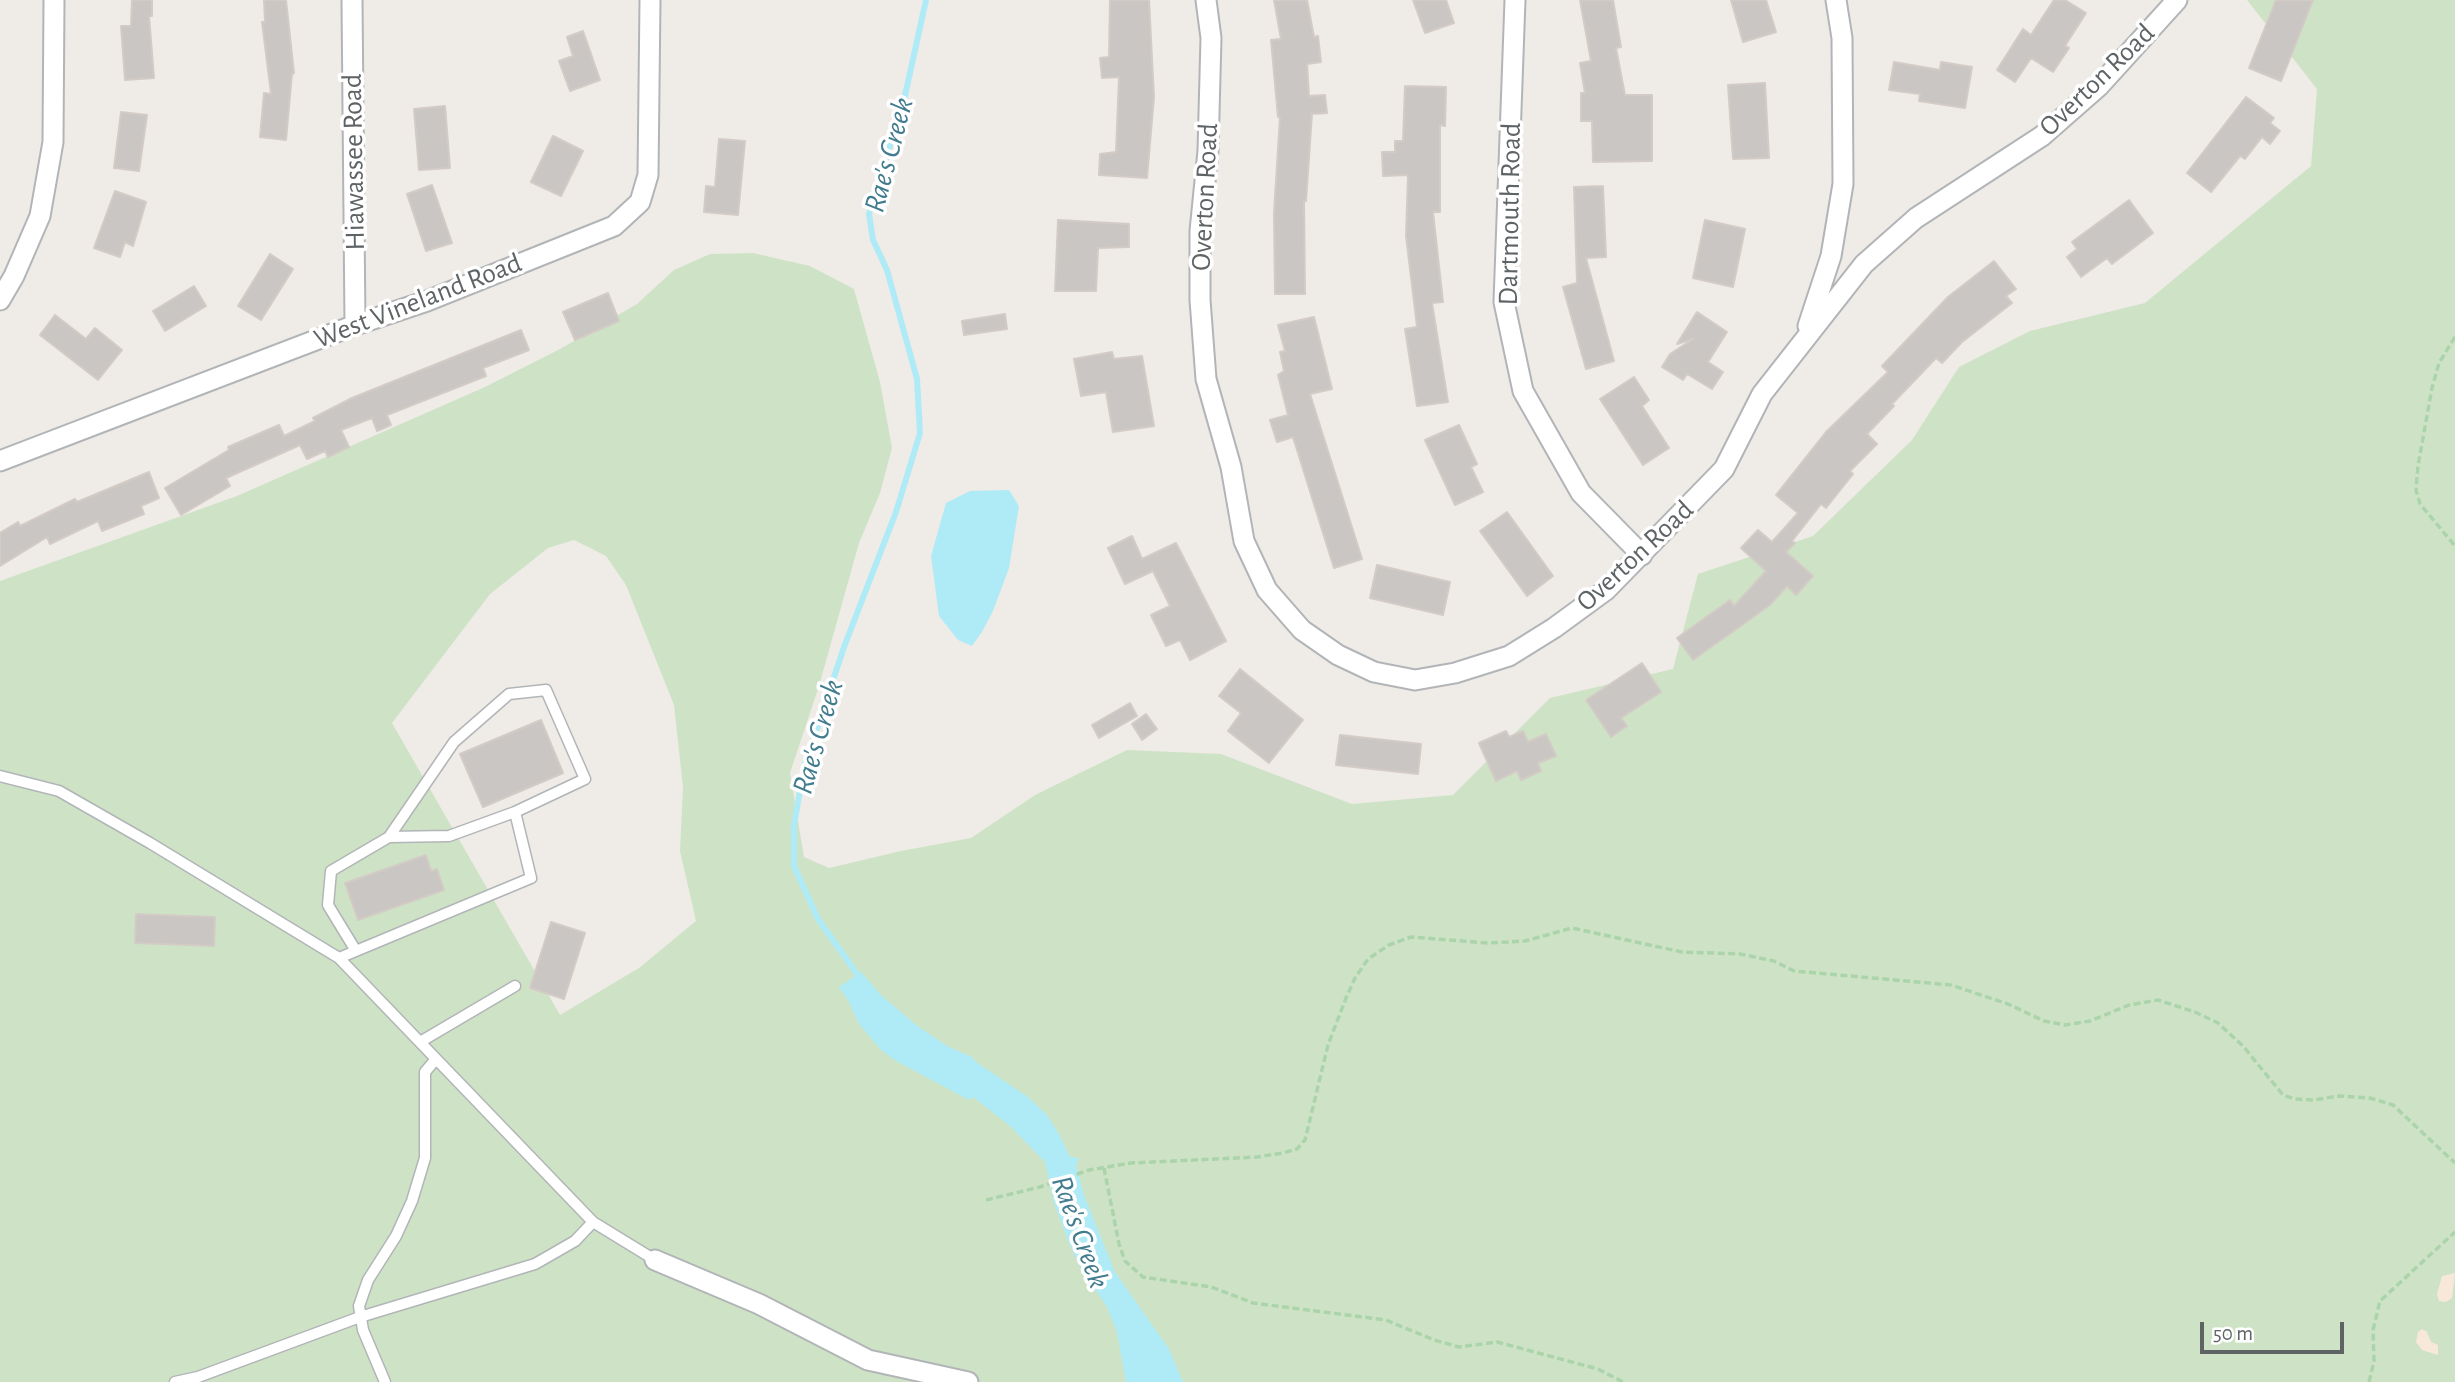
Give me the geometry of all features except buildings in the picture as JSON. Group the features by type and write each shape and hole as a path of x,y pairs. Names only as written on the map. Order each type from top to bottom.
{"street":[{"path":"0,300 40,216 53,142 54,0"},
{"name":"Hiawassee Road","path":"352,0 355,324"},
{"name":"West Vineland Road","path":"0,461 355,324 427,301 614,226 640,202 648,175 650,0"},
{"name":"Overton Road","path":"1206,0 1211,50 1208,151 1200,230 1200,300 1206,379 1231,467 1244,541 1266,590 1301,630 1338,655 1374,672 1416,680 1455,673 1509,656 1554,628 1605,590 1724,469 1762,394 1864,264 1916,218 2042,135 2099,86 2177,0"},
{"name":"Dartmouth Road","path":"1515,0 1504,302 1523,391 1581,494 1642,555"},
{"path":"1803,341 1831,256 1843,184 1842,38 1836,0"},
{"path":"655,1260 758,1304 868,1360 968,1382"}],"lane":[{"path":"356,951 328,905 331,871 389,837 454,742 509,694 546,690 585,779 515,812 449,836 389,837"},
{"path":"0,776 59,792 150,843 339,958 593,1222 655,1260"},
{"path":"339,958 531,878 515,812"},
{"path":"420,1042 515,986"},
{"path":"384,1382 363,1331 360,1317 361,1296 407,1213 422,1169 425,1158 425,1072 436,1059"},
{"path":"175,1382 198,1377 360,1317 535,1264 575,1241 593,1222"}],"path":[{"path":"2455,337 2439,363 2432,388 2416,490 2420,504 2455,546"},
{"path":"986,1200 1041,1187 1081,1172 1131,1163 1256,1157 1297,1149 1305,1140 1328,1045 1350,988 1368,959 1389,945 1411,937 1488,943 1525,941 1572,929 1682,952 1740,954 1774,961 1794,971 1951,985 2008,1004 2044,1021 2065,1025 2090,1021 2129,1005 2158,1000 2218,1023 2243,1046 2283,1095 2295,1100 2339,1096 2370,1098 2393,1105 2455,1163"},
{"path":"1104,1168 1119,1244 1125,1261 1143,1277 1211,1287 1253,1303 1386,1320 1434,1340 1460,1347 1497,1342 1598,1369 1623,1382"},
{"path":"2369,1382 2374,1361 2373,1330 2379,1301 2455,1232"}],"green space":[{"path":"2247,0 2455,0 2455,1382 0,1382 0,581 237,496 485,387 560,349 637,304 674,270 710,254 753,253 810,266 854,289 880,382 892,448 880,493 859,543 819,686 790,773 804,857 829,868 971,838 1035,795 1127,750 1221,754 1352,804 1453,795 1550,698 1673,669 1698,574 1813,536 1912,440 1959,367 2030,331 2145,303 2311,166 2317,89","holes":["574,540 606,556 626,585 674,705 683,787 680,851 696,921 639,968 560,1015 392,723 490,594 548,548"]}],"sand":[{"path":"2455,1273 2452,1298 2446,1302 2439,1301 2437,1294 2442,1276"},
{"path":"2422,1329 2427,1332 2431,1342 2438,1345 2438,1355 2422,1350 2416,1342 2418,1332"}],"water":[{"path":"1009,490 1019,506 1009,568 993,611 972,646 958,640 939,616 931,556 946,503 970,491"},
{"path":"861,972 881,995 916,1025 947,1046 972,1057 1028,1097 1047,1115 1070,1157 1079,1158 1076,1165 1084,1195 1115,1272 1169,1349 1183,1382 1126,1382 1117,1332 1107,1307 1078,1263 1069,1243 1054,1203 1045,1162 1010,1126 973,1097 969,1100 896,1061 881,1050 859,1024 839,987"}],"waterway":[{"name":"Rae's Creek","path":"862,981 818,919 794,866 794,825 804,768 844,647 896,512 920,433 917,379 887,270 873,240 869,214 904,100 926,0"}]}
